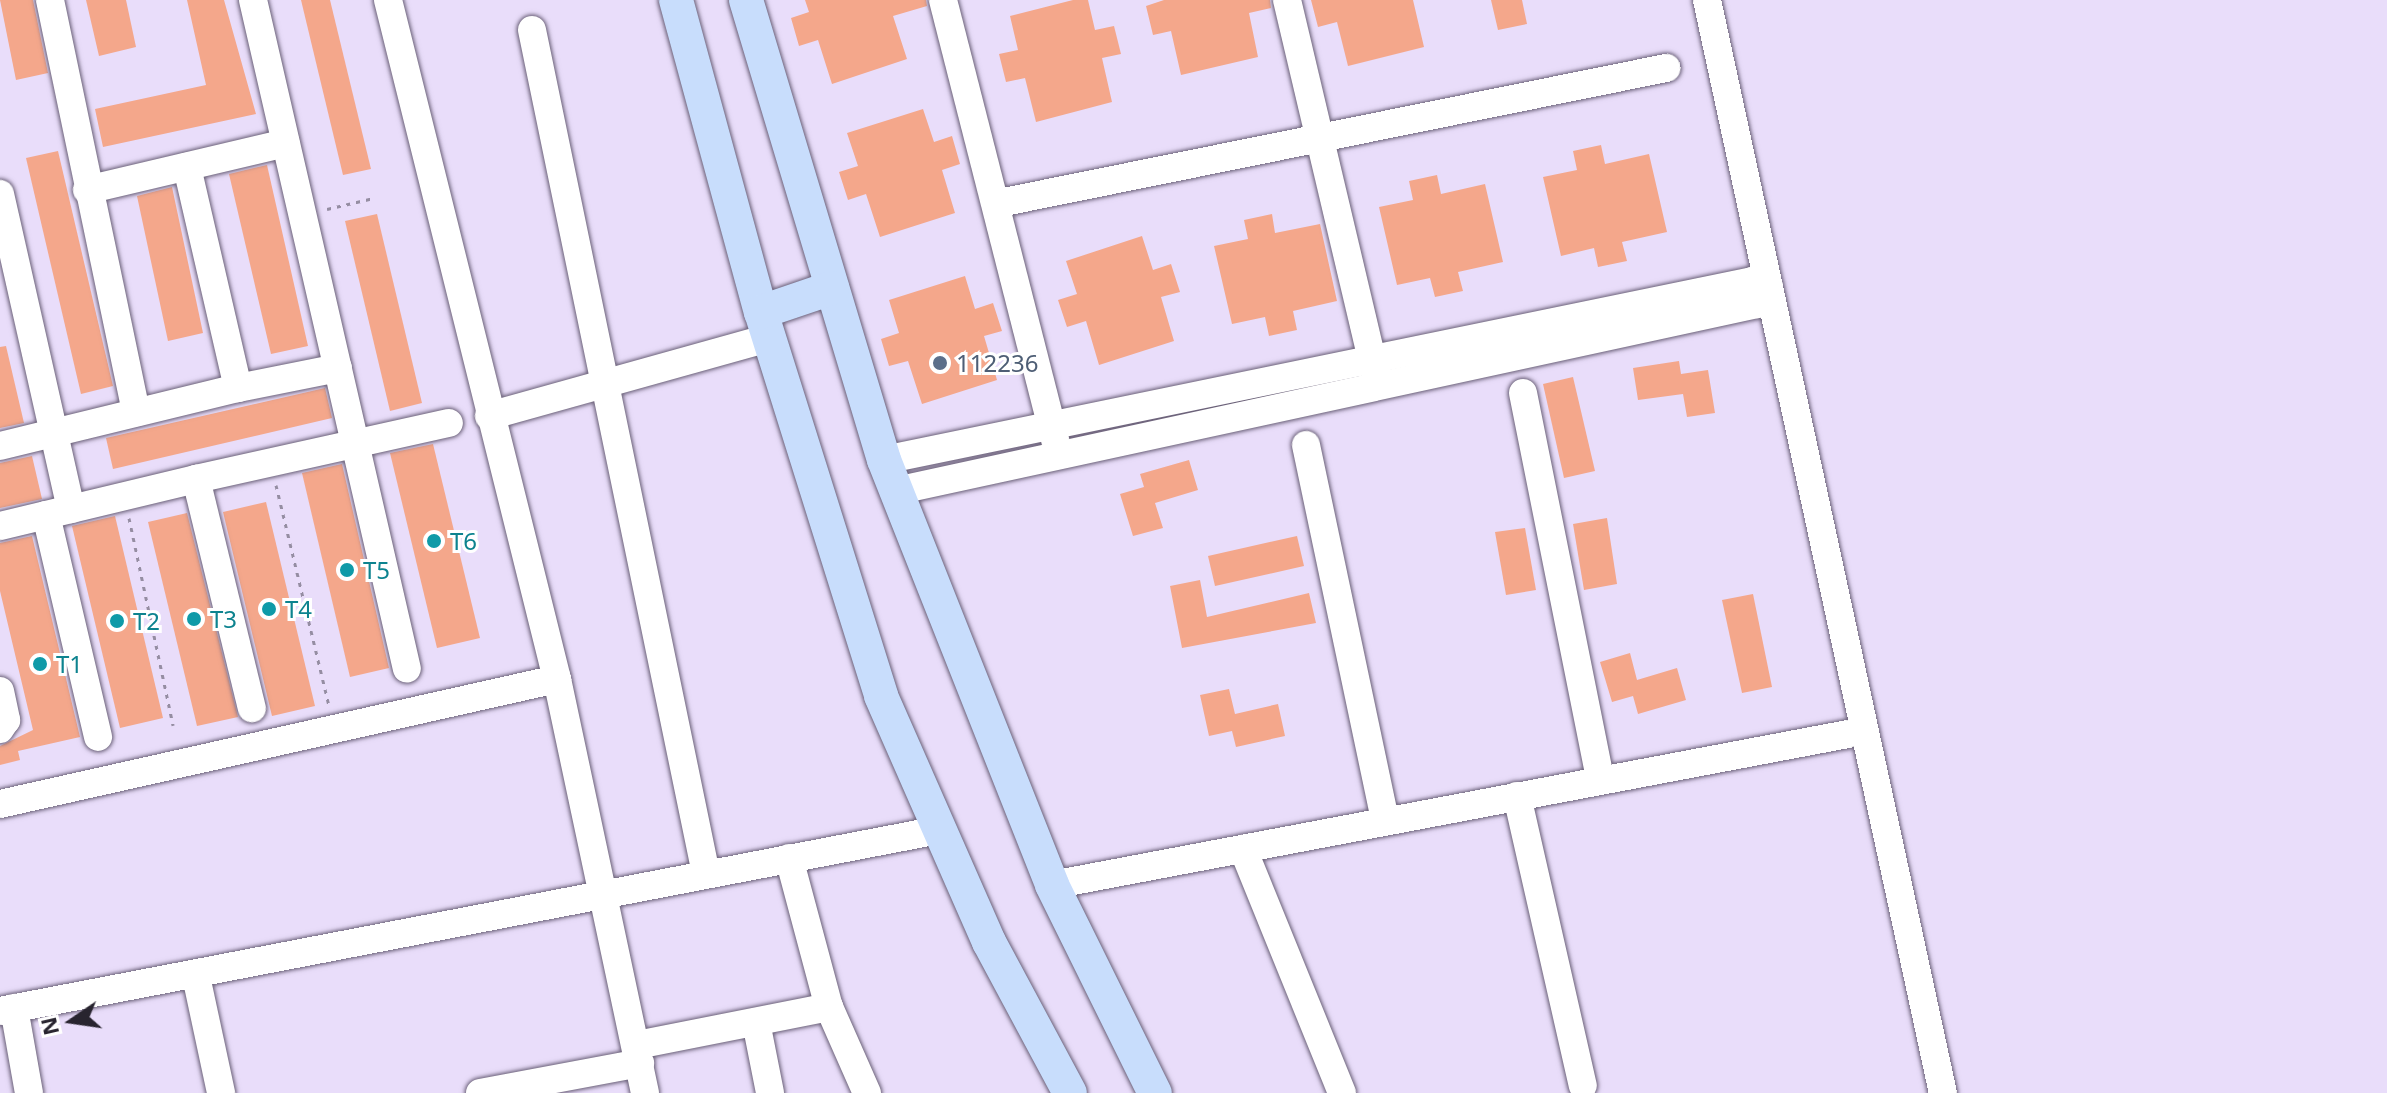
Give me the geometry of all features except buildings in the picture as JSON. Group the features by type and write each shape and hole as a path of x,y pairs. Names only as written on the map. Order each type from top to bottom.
{"main road":[{"path":"676,0 765,325 881,696 989,942 1070,1093"},
{"path":"746,0 890,476 1052,885 1155,1093"},
{"path":"765,325 832,288"}],"street":[{"path":"50,0 87,190 136,412"},
{"path":"253,0 407,669"},
{"path":"388,0 608,893 645,1093"},
{"path":"943,0 999,203 1059,455"},
{"path":"1287,0 1375,372"},
{"path":"1691,0 1943,1093"},
{"path":"1707,0 1759,291 1848,734 1925,1093"},
{"path":"532,30 706,874"},
{"path":"999,203 1666,68"},
{"path":"87,190 286,143"},
{"path":"187,167 238,388"},
{"path":"0,194 54,434 59,512 98,737"},
{"path":"890,476 1051,424 1375,372 1759,291"},
{"path":"489,416 604,382 765,325"},
{"path":"0,446 238,388 338,368"},
{"path":"890,476 1059,455 1375,372"},
{"path":"1523,393 1600,780"},
{"path":"0,526 271,461 449,423"},
{"path":"1306,445 1385,821"},
{"path":"196,479 252,708"},
{"path":"0,804 557,679"},
{"path":"0,691 6,720 0,729"},
{"path":"1052,885 1848,734"},
{"path":"1517,796 1583,1086"},
{"path":"29,1093 7,1010 196,976 939,830"},
{"path":"1243,849 1342,1093"},
{"path":"789,858 829,1007 867,1093"},
{"path":"196,976 221,1093"},
{"path":"480,1093 756,1022 829,1007"},
{"path":"756,1022 770,1093"}],"path":[{"path":"303,215 374,198"},
{"path":"271,461 329,705"},
{"path":"125,496 173,725"}],"place":[{"name":"112236","path":"940,363"},
{"name":"T6","path":"434,541"},
{"name":"T5","path":"347,570"},
{"name":"T4","path":"269,609"},
{"name":"T3","path":"194,619"},
{"name":"T2","path":"117,621"},
{"name":"T1","path":"40,664"}]}
